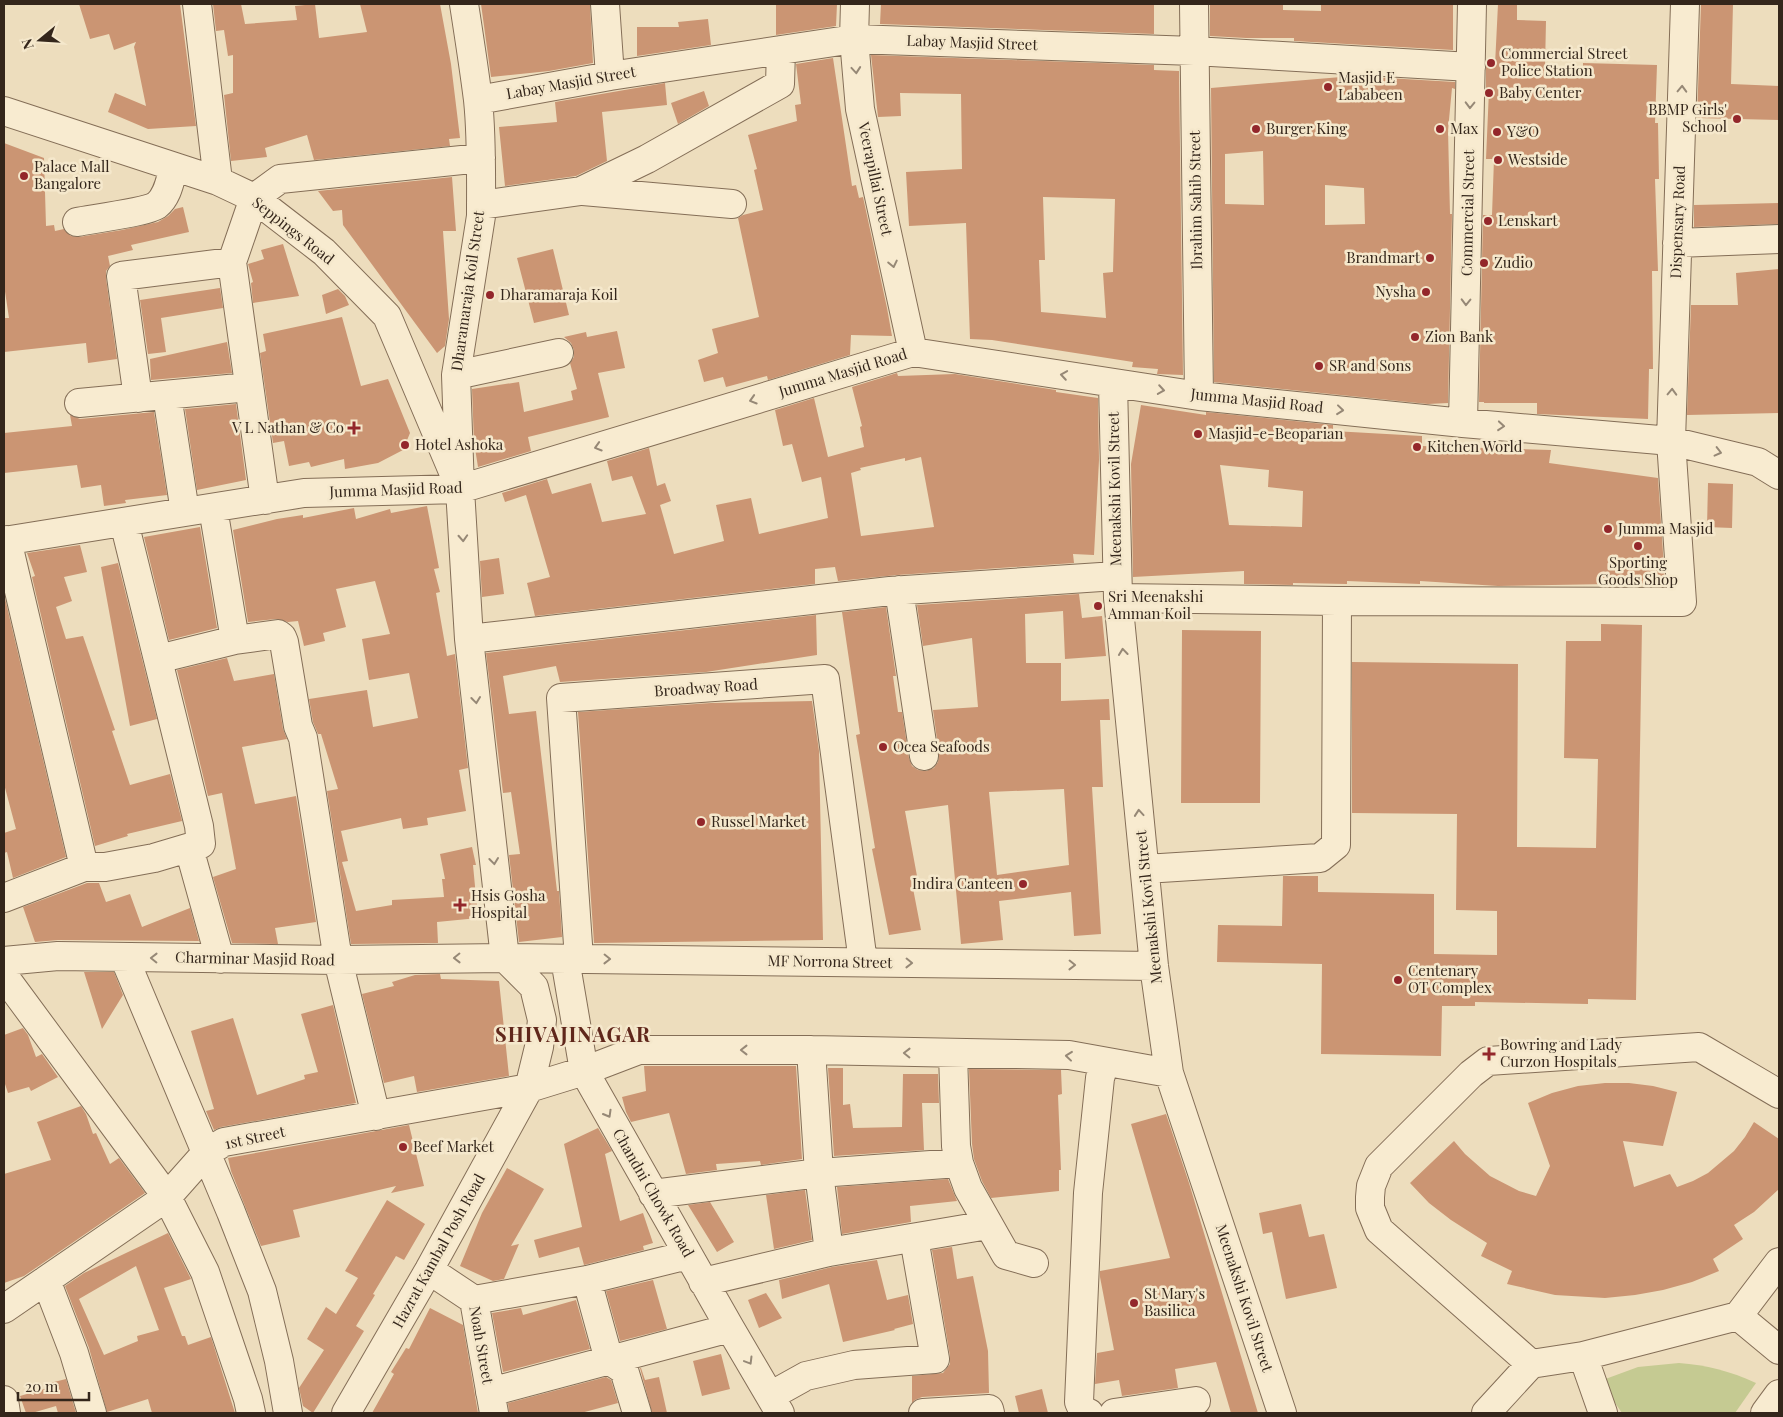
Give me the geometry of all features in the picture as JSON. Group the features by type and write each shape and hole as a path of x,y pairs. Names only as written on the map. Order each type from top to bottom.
{"street":[{"path":"197,4 218,180"},
{"name":"Dharamaraja Koil Street","path":"464,4 478,100 481,216 456,374 460,489 469,638 506,958"},
{"path":"605,4 610,76"},
{"name":"Veerapillai Street","path":"854,4 854,39 860,109 913,352"},
{"name":"Ibrahim Sahib Street","path":"1194,4 1199,396"},
{"name":"Commercial Street","path":"1463,423 1472,4"},
{"name":"Dispensary Road","path":"1337,601 1682,602 1671,440 1685,4"},
{"name":"Labay Masjid Street","path":"478,100 610,76 854,39 1194,51 1471,67"},
{"path":"581,191 647,159 780,84 781,50"},
{"name":"Seppings Road","path":"4,111 218,180 254,198 324,252 387,316 460,489"},
{"path":"265,500 232,262 254,198 280,179 481,158"},
{"path":"77,222 145,209 156,205 166,193 174,167"},
{"path":"481,205 581,191 732,204"},
{"path":"1677,243 1779,239"},
{"path":"138,398 121,276 232,262"},
{"name":"Jumma Masjid Road","path":"5,540 304,493 460,489 913,352 1199,396 1463,423 1671,440 1758,462 1779,475"},
{"path":"456,374 560,353"},
{"name":"Meenakshi Kovil Street","path":"1112,383 1117,587 1154,966 1169,1073 1282,1413"},
{"path":"79,403 249,387"},
{"path":"167,395 185,512"},
{"path":"213,508 235,640"},
{"path":"4,898 84,867 104,867 154,858 201,844 199,826 124,522"},
{"path":"5,540 84,867"},
{"path":"469,638 899,590 1117,587 1337,601 1336,845 1320,858 1145,869"},
{"path":"899,590 924,756"},
{"path":"158,659 235,640 278,634 282,637 298,726 303,738 338,960 376,1116"},
{"name":"Broadway Road","path":"572,959 561,698 825,679 863,962"},
{"path":"189,848 220,958"},
{"name":"Charminar Masjid Road","path":"4,961 58,956 338,960 506,958"},
{"path":"124,957 262,1291 279,1361 288,1413"},
{"name":"MF Norrona Street","path":"506,958 1154,966"},
{"name":"Hazrat Kambal Posh Road","path":"346,1413 529,1088 539,1047 542,1020 534,987 506,958"},
{"name":"Chandni Chowk Road","path":"572,959 584,1072 775,1405"},
{"path":"4,976 167,1197 205,1272 251,1413"},
{"path":"1531,1364 1379,1230 1370,1208 1371,1186 1379,1166 1471,1074 1488,1062 1699,1047 1779,1094"},
{"path":"529,1088 584,1072 638,1050 811,1050 1069,1055 1169,1073"},
{"path":"811,1050 819,1173 829,1252"},
{"path":"953,1054 956,1146 959,1163 968,1188 1006,1255 1034,1263"},
{"path":"1089,1413 1083,1411 1079,1402 1088,1193 1100,1078 1105,1062"},
{"name":"1st Street","path":"4,1309 167,1197 206,1153 224,1142 529,1088"},
{"path":"653,1194 819,1173 959,1163"},
{"path":"703,1282 829,1252 988,1225"},
{"path":"775,1405 806,1376 854,1365 935,1358 914,1238"},
{"path":"474,1300 587,1280 688,1256"},
{"path":"1486,1413 1531,1364 1583,1356 1738,1316 1779,1262"},
{"name":"Noah Street","path":"428,1270 474,1300 492,1403"},
{"path":"46,1280 74,1353 92,1413"},
{"path":"587,1280 610,1360 624,1370 637,1413"},
{"path":"1738,1316 1779,1350"},
{"path":"492,1403 610,1360 730,1328"},
{"path":"1583,1356 1603,1413"},
{"path":"1765,1413 1779,1394"},
{"path":"4,1400 6,1413"},
{"path":"923,1413 989,1409 990,1413"},
{"path":"1114,1413 1196,1409"}],"green space":[{"path":"1679,1363 1718,1369 1756,1383 1735,1413 1622,1413 1600,1381 1638,1367"}],"building":[{"path":"79,4 180,4 196,126 148,129 108,112 115,93 146,106 134,47 136,42 114,50 109,34 90,39"},
{"path":"213,4 241,4 245,24 297,20 295,6 315,4 319,38 367,32 360,4 440,4 451,64 460,138 449,139 450,146 314,160 307,135 265,148 267,157 231,161 224,95 233,93 233,55 228,56 224,30 216,31"},
{"path":"481,4 590,4 593,63 549,71 491,77"},
{"path":"776,4 837,4 836,26 776,35"},
{"path":"881,4 1154,4 1154,34 880,24"},
{"path":"1210,4 1283,4 1283,10 1321,11 1321,4 1453,4 1453,50 1294,41 1294,38 1210,36"},
{"path":"1498,4 1517,4 1517,20 1546,21 1545,68 1583,69 1583,63 1657,65 1655,123 1658,123 1659,179 1655,179 1658,271 1652,271 1653,369 1649,369 1648,419 1537,414 1537,403 1479,402 1483,215 1492,215 1494,159 1486,159 1489,90 1486,90 1486,64 1495,65"},
{"path":"1701,4 1733,4 1731,84 1779,86 1779,120 1697,118"},
{"path":"708,19 711,45 637,56 637,27 679,27 678,22"},
{"path":"871,55 1154,65 1154,70 1179,71 1183,375 1157,374 1158,369 1132,367 1133,362 992,340 970,339 966,223 909,226 906,172 962,169 961,94 900,93 901,116 878,117","holes":["1043,197 1115,199 1113,272 1103,273 1106,318 1041,312 1039,260 1045,260"]},
{"path":"833,58 852,186 856,185 859,198 863,197 892,336 851,335 850,355 768,380 767,376 726,387 723,377 704,382 698,360 718,353 712,329 759,317 738,218 763,210 754,170 757,169 748,135 797,121 795,105 801,104 796,64"},
{"path":"1353,76 1455,82 1455,89 1452,88 1448,130 1450,214 1452,214 1448,403 1428,404 1214,382 1211,88","holes":["1263,151 1264,205 1225,204 1225,154","1325,185 1364,188 1365,224 1325,225"]},
{"path":"665,83 667,105 602,112 607,161 576,176 505,186 499,127 557,122 555,102"},
{"path":"704,91 709,106 678,124 671,103"},
{"path":"4,143 44,158 46,226 54,225 55,231 64,229 71,236 79,237 122,230 158,222 175,209 183,207 189,232 131,245 133,250 108,256 110,266 106,271 106,278 117,359 88,363 86,343 4,352 4,318 9,318 4,285"},
{"path":"452,177 456,231 443,231 449,319 445,346 437,353 343,225 342,210 333,211 318,191"},
{"path":"1779,203 1779,224 1694,227 1694,205"},
{"path":"283,244 299,296 253,303 251,283 253,282 248,264 264,259 261,250"},
{"path":"553,249 569,315 534,323 517,258"},
{"path":"1779,269 1779,413 1687,415 1691,305 1738,305 1736,273"},
{"path":"220,288 223,308 161,318 166,352 148,354 140,300"},
{"path":"338,289 345,296 349,305 326,314 322,295"},
{"path":"342,317 361,386 388,379 410,433 403,450 378,463 345,469 344,459 311,467 309,462 289,466 284,441 273,443 260,353 266,351 263,334"},
{"path":"617,331 625,368 598,373 609,417 528,437 531,451 478,467 474,442 472,389 519,382 524,412 573,400 571,391 577,389 570,363 574,357 574,350 571,343 564,337 586,332 587,337"},
{"path":"227,342 232,373 151,380 150,359"},
{"path":"897,373 898,376 955,374 1098,398 1099,460 1094,555 1073,554 1074,563 838,581 835,567 815,569 815,584 535,616 527,583 550,577 526,495 505,502 502,493 547,479 552,494 591,483 602,522 646,514 632,476 612,481 607,461 649,448 657,486 665,483 671,501 660,505 674,554 724,541 716,505 751,498 759,534 828,518 821,477 802,482 792,444 783,446 775,410 814,398 828,457 864,447 860,427 862,426 852,387","holes":["921,457 934,527 861,536 851,473 861,470 860,468 905,458 905,461"]},
{"path":"236,404 246,480 197,490 185,409"},
{"path":"1141,405 1206,415 1206,412 1333,425 1333,431 1422,436 1422,446 1551,450 1549,463 1658,478 1665,583 1498,586 1420,581 1420,584 1347,581 1347,584 1244,584 1244,571 1133,577 1131,464","holes":["1220,465 1269,470 1268,487 1303,491 1302,527 1229,525"]},
{"path":"154,412 167,495 125,500 126,503 104,506 101,485 81,488 77,465 4,473 4,433 72,426 70,415 80,419"},
{"path":"1708,483 1733,484 1732,528 1707,527"},
{"path":"427,506 439,568 434,569 440,592 436,593 447,656 455,654 468,768 459,770 466,811 427,818 428,825 403,829 401,818 341,831 348,861 342,862 356,911 392,905 392,900 444,897 442,879 445,879 440,854 472,847 476,865 473,865 478,918 437,922 438,943 351,944 327,791 338,789 321,734 318,734 313,722 309,699 367,690 373,727 418,718 409,673 369,680 362,639 390,634 375,581 336,589 346,627 323,633 325,641 304,646 298,621 288,622 276,619 248,622 233,530 277,519 303,515 303,518 354,508 356,519 390,509 391,513"},
{"path":"200,527 217,628 169,640 144,537"},
{"path":"80,545 87,572 64,577 72,601 56,607 66,639 83,636 115,730 112,731 130,785 170,774 182,821 127,834 128,836 95,846 32,577 35,576 27,553"},
{"path":"499,558 504,594 482,597 480,561"},
{"path":"118,563 157,719 130,726 101,567"},
{"path":"4,594 66,857 13,878 7,852 4,853 4,833 16,829 4,784"},
{"path":"1079,594 1082,618 1102,616 1106,656 1065,659 1063,611 1025,614 1026,663 1061,663 1061,701 1109,699 1110,720 1100,720 1103,787 1092,787 1101,934 1074,936 1071,892 999,901 1003,940 961,944 948,805 905,811 917,876 911,878 921,930 889,935 872,849 875,848 856,735 860,734 842,612 886,607 896,676 893,676 898,712 902,712 909,758 912,766 918,770 926,771 934,768 938,762 939,754 933,710 978,707 972,638 923,646 917,605","holes":["1064,789 1069,865 997,875 989,792"]},
{"path":"816,615 817,655 706,672 560,682 556,666 503,676 509,714 536,711 557,891 559,891 562,937 519,942 509,855 520,854 511,792 503,793 486,653"},
{"path":"1601,624 1642,625 1636,1000 1588,999 1588,1004 1475,1002 1475,1006 1442,1006 1441,1056 1321,1054 1322,964 1217,962 1218,925 1282,926 1283,876 1318,876 1318,892 1434,894 1434,954 1497,955 1497,911 1456,910 1457,814 1352,813 1352,662 1518,664 1517,847 1596,848 1598,759 1564,758 1566,641 1601,641"},
{"path":"1182,630 1261,631 1260,803 1181,803"},
{"path":"227,658 234,681 274,674 283,729 287,739 242,747 255,804 296,796 316,922 275,928 278,944 232,943 213,877 236,869 222,793 208,796 177,670"},
{"name":"Russel Market","path":"812,701 819,751 823,940 594,943 578,712 711,703"},
{"path":"87,883 99,883 106,902 130,894 142,927 190,908 199,941 58,940 35,942 23,907"},
{"path":"84,972 114,972 123,995 102,1029"},
{"path":"440,974 441,979 499,981 509,1076 417,1092 414,1076 384,1083 362,994 394,986 392,982 415,975"},
{"path":"333,1005 356,1103 221,1127 214,1130 206,1111 214,1109 191,1031 233,1018 257,1095 305,1079 304,1075 318,1072 301,1014"},
{"path":"23,1028 28,1035 36,1057 42,1054 58,1077 31,1091 29,1087 8,1093 4,1081 4,1035"},
{"path":"644,1066 796,1066 802,1159 761,1165 760,1161 716,1164 717,1170 686,1174 669,1113 631,1122 626,1112 622,1097 646,1091"},
{"path":"828,1068 843,1068 843,1105 850,1104 853,1128 902,1127 903,1074 938,1074 939,1103 922,1103 924,1150 834,1156"},
{"path":"969,1069 1061,1070 1062,1094 1058,1095 1061,1170 1059,1170 1059,1191 991,1198 974,1159"},
{"path":"1605,1083 1653,1086 1677,1092 1663,1146 1623,1141 1634,1187 1670,1174 1677,1187 1708,1173 1734,1151 1754,1122 1779,1139 1779,1189 1754,1212 1734,1225 1743,1239 1713,1259 1719,1271 1692,1282 1663,1290 1605,1298 1555,1295 1507,1284 1512,1271 1481,1256 1487,1243 1451,1220 1429,1203 1410,1183 1454,1141 1465,1154 1490,1176 1519,1191 1536,1196 1550,1166 1528,1103 1552,1093 1578,1086"},
{"path":"81,1106 93,1134 96,1133 110,1164 119,1158 145,1193 24,1276 4,1283 4,1174 51,1160 37,1122"},
{"path":"1166,1114 1189,1183 1258,1413 1231,1413 1216,1362 1175,1369 1178,1388 1122,1396 1119,1380 1095,1384 1097,1353 1114,1350 1100,1271 1170,1258 1131,1124"},
{"path":"409,1125 424,1186 391,1193 396,1186 293,1210 300,1237 261,1246 231,1171 228,1158"},
{"path":"598,1128 612,1151 605,1154 620,1221 643,1213 653,1243 643,1246 644,1250 584,1265 579,1247 539,1258 534,1240 582,1227 564,1144"},
{"path":"507,1168 544,1189 511,1246 519,1244 504,1279 493,1281 460,1266 482,1213"},
{"path":"948,1179 957,1201 910,1206 911,1222 842,1234 837,1187"},
{"path":"805,1190 812,1240 774,1249 766,1195"},
{"path":"387,1200 425,1224 404,1260 396,1256 373,1294 375,1295 356,1326 364,1331 313,1413 303,1406 299,1388 324,1350 307,1339 326,1307 336,1314 358,1278 345,1271"},
{"path":"710,1202 734,1242 717,1252 688,1205"},
{"path":"1301,1204 1309,1237 1324,1234 1337,1288 1286,1299 1272,1232 1263,1234 1259,1213"},
{"path":"168,1233 191,1279 164,1288 182,1336 185,1336 188,1345 211,1337 235,1413 152,1413 148,1399 107,1412 89,1348 65,1286 84,1273","holes":["136,1266 159,1330 137,1336 138,1341 104,1355 79,1299"]},
{"path":"952,1247 957,1279 973,1276 988,1351 989,1393 922,1397 912,1403 912,1376 943,1373 950,1364 932,1250"},
{"path":"877,1260 887,1300 908,1295 913,1324 843,1342 829,1284 782,1299 779,1280 832,1267"},
{"path":"653,1280 667,1329 620,1341 606,1291"},
{"path":"766,1293 782,1318 759,1328 748,1300"},
{"path":"576,1300 590,1349 503,1372 492,1313 521,1308 523,1315"},
{"path":"430,1308 463,1325 478,1413 372,1413 394,1374 391,1372 406,1348 409,1349"},
{"path":"721,1354 730,1389 702,1396 693,1361"},
{"path":"640,1368 645,1380 659,1377 667,1413 652,1413"},
{"path":"606,1377 611,1380 618,1403 581,1413 509,1413 508,1403"},
{"path":"66,1379 76,1413 58,1413 56,1406 26,1413 20,1396 51,1387 50,1383"},
{"path":"1042,1389 1048,1413 1019,1413 1015,1396"}],"place":[{"name":"Commercial Street Police Station","path":"1491,63"},
{"name":"Masjid E Lababeen","path":"1328,87"},
{"name":"Baby Center","path":"1489,93"},
{"name":"BBMP Girls' School","path":"1737,119"},
{"name":"Burger King","path":"1256,129"},
{"name":"Max","path":"1440,129"},
{"name":"Y&O","path":"1497,132"},
{"name":"Westside","path":"1498,160"},
{"name":"Palace Mall Bangalore","path":"24,176"},
{"name":"Lenskart","path":"1488,221"},
{"name":"Brandmart","path":"1430,258"},
{"name":"Zudio","path":"1484,263"},
{"name":"Nysha","path":"1426,292"},
{"name":"Dharamaraja Koil","path":"490,295"},
{"name":"Zion Bank","path":"1415,337"},
{"name":"SR and Sons","path":"1319,366"},
{"name":"V L Nathan & Co","path":"354,428"},
{"name":"Masjid-e-Beoparian","path":"1198,434"},
{"name":"Hotel Ashoka","path":"405,445"},
{"name":"Kitchen World","path":"1417,447"},
{"name":"Jumma Masjid","path":"1608,529"},
{"name":"Sporting Goods Shop","path":"1638,546"},
{"name":"Sri Meenakshi Amman Koil","path":"1098,606"},
{"name":"Ocea Seafoods","path":"883,747"},
{"name":"Russel Market","path":"701,822"},
{"name":"Indira Canteen","path":"1023,884"},
{"name":"Hsis Gosha Hospital","path":"460,905"},
{"name":"Centenary OT Complex","path":"1398,980"},
{"name":"Bowring and Lady Curzon Hospitals","path":"1489,1054"},
{"name":"Beef Market","path":"403,1147"},
{"name":"St Mary's Basilica","path":"1134,1303"}],"district":[{"name":"SHIVAJINAGAR","path":"573,1035"}]}
